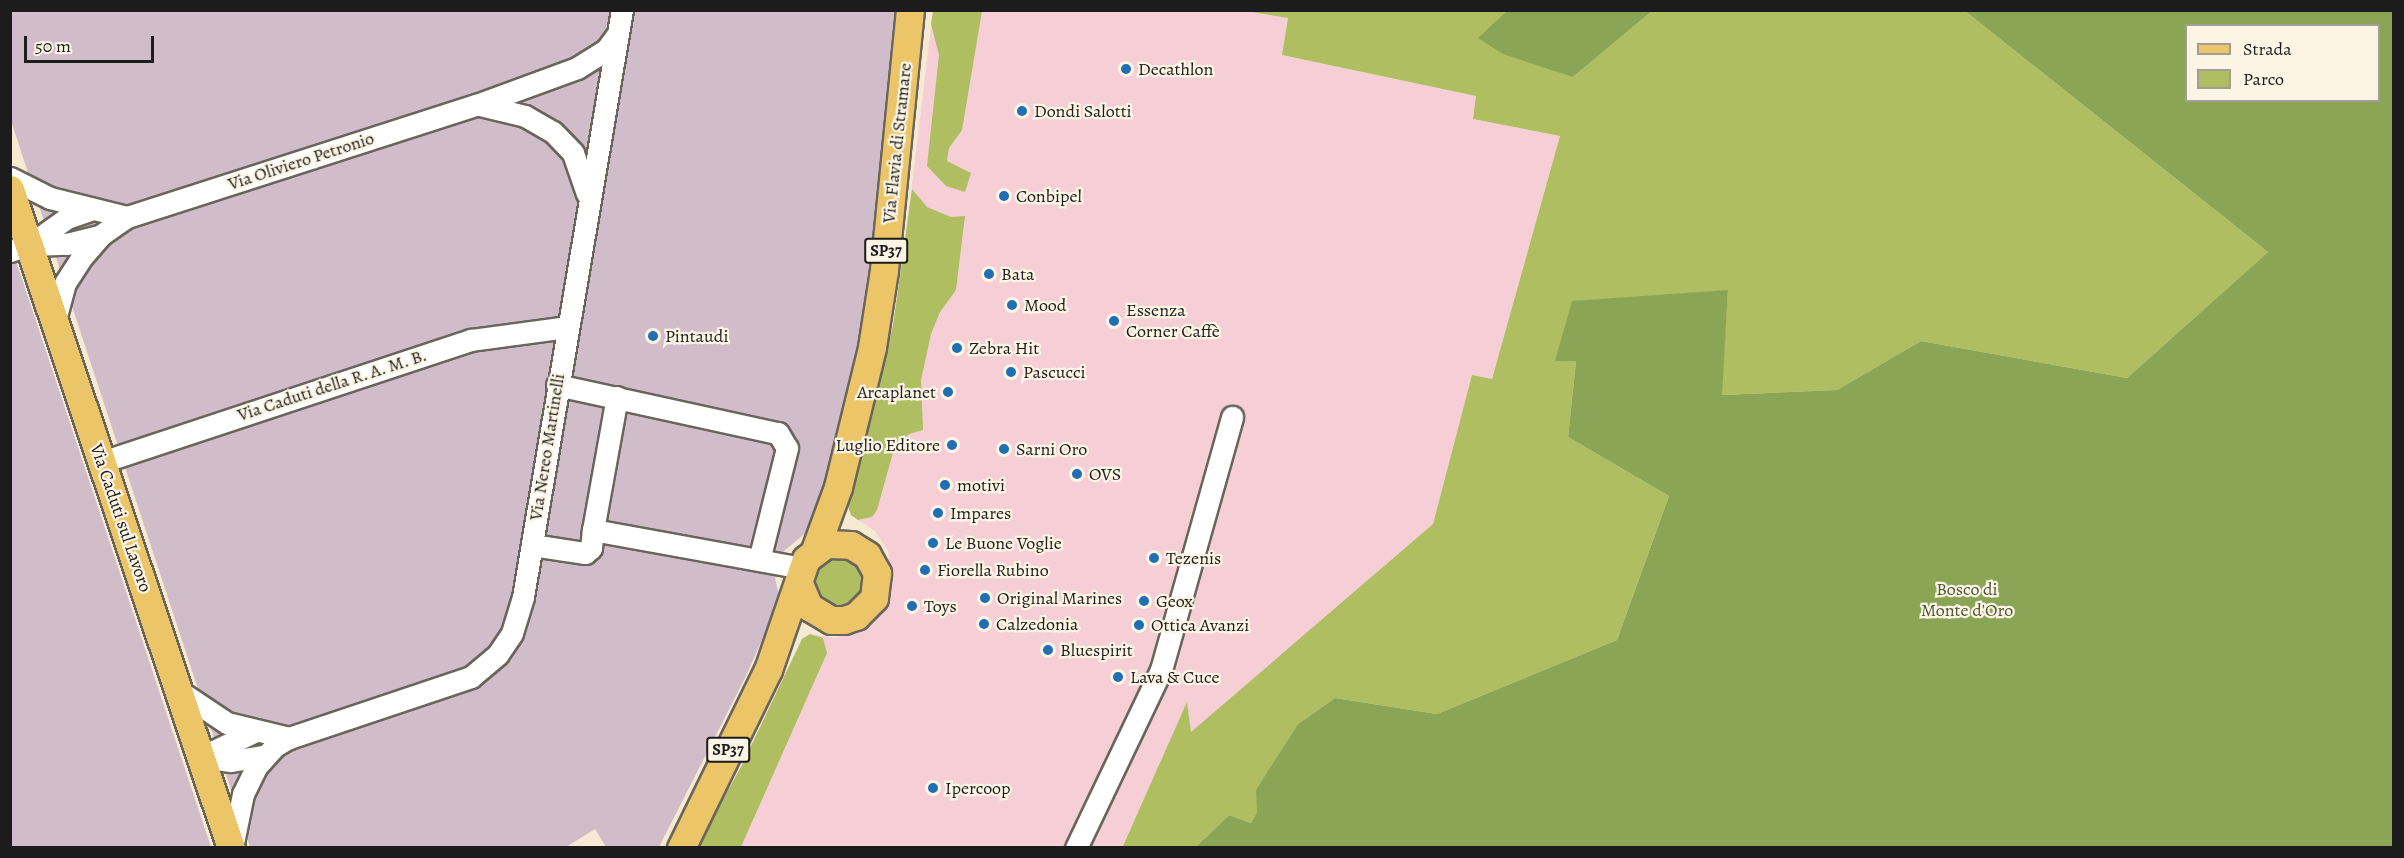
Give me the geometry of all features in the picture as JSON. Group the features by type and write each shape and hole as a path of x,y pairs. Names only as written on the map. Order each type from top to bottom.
{"main road":[{"name":"Via Flavia di Stramare","path":"681,848 776,652 805,567 838,487 872,347 882,281 910,10"},
{"name":"Via Caduti sul Lavoro","path":"10,189 20,248 54,320 232,848"},
{"name":"Via Flavia di Stramare","path":"838,487 842,521 851,545"},
{"path":"826,544 851,545 873,563 877,586 874,598 861,613 844,620 819,615 809,607 805,567 826,544"},
{"name":"Via Flavia di Stramare","path":"776,652 796,627 819,615"}],"street":[{"name":"Via Nereo Martinelli","path":"232,848 243,794 264,756 289,738 446,688 486,665 505,644 519,616 622,10"},
{"name":"Via Oliviero Petronio","path":"54,320 66,283 101,235 127,217 476,105 594,60 618,34"},
{"path":"476,105 525,116 553,132 573,153 583,176 589,202"},
{"name":"Via Oliviero Petronio","path":"10,178 50,198 90,210 127,217"},
{"path":"20,248 67,218 90,210"},
{"name":"Via Oliviero Petronio","path":"20,248 67,244 101,235"},
{"name":"Via Caduti della R. A. M. B.","path":"102,462 471,340 567,327"},
{"path":"557,385 777,434 787,448 759,560"},
{"path":"532,545 585,552 591,548 617,398"},
{"path":"1076,848 1161,670 1232,417"},
{"path":"593,530 805,567"},
{"name":"Via Nereo Martinelli","path":"179,691 215,717 254,732 289,738"},
{"path":"201,757 254,732"},
{"name":"Via Nereo Martinelli","path":"201,757 231,761 264,756"}],"shaded area":[{"path":"1247,10 1288,18 1282,55 1476,96 1473,119 1560,136 1492,379 1472,376 1433,524 1191,733 1187,703 1122,847 696,848 741,767 802,639 810,634 836,638 866,626 886,591 890,574 888,551 875,531 851,515 847,503 898,300 933,11"},
{"path":"10,11 900,11 862,343 818,507 808,531 784,551 775,578 780,599 746,676 659,847 606,847 595,829 566,847 250,847 11,121"},
{"path":"11,246 211,847 11,847"}],"green space":[{"path":"1508,10 1652,11 1573,77 1503,54 1478,38"},
{"path":"933,11 982,11 962,130 949,148 947,161 971,173 965,192 946,186 927,166 939,55 931,24"},
{"path":"1247,11 1508,11 1573,77 1652,11 1965,11 2268,252 2127,378 1921,341 1837,390 1721,395 1728,290 1555,361 1576,361 1568,437 1669,496 1617,640 1437,714 1335,698 1298,724 1257,790 1257,812 1251,823 1229,815 1196,847 1122,848 1187,702 1191,732 1433,524 1472,375 1492,379 1560,136 1473,119 1476,96 1282,55 1288,18"},
{"name":"Bosco di Monte d'Oro","path":"1965,11 2393,11 2393,847 1196,847 1229,815 1251,823 1257,812 1256,790 1298,724 1335,698 1437,714 1617,640 1669,496 1568,437 1576,361 1555,361 1572,301 1728,290 1722,395 1837,390 1921,341 2127,378 2268,252"},
{"path":"912,189 927,207 951,217 965,216 956,290 940,312 931,334 921,380 923,430 909,434 894,449 877,510 872,517 858,520 851,515 847,503 893,326"},
{"path":"834,557 844,557 857,564 864,577 864,587 857,600 844,607 834,607 825,603 818,596 814,587 814,577 818,568 825,561"},
{"path":"810,634 823,638 827,653 741,847 696,848 741,767 802,639"}],"place":[{"name":"Decathlon","path":"1126,69"},
{"name":"Dondi Salotti","path":"1022,111"},
{"name":"Conbipel","path":"1004,196"},
{"name":"Bata","path":"989,274"},
{"name":"Mood","path":"1012,305"},
{"name":"Essenza Corner Caffè","path":"1114,321"},
{"name":"Pintaudi","path":"653,336"},
{"name":"Zebra Hit","path":"957,348"},
{"name":"Pascucci","path":"1011,372"},
{"name":"Arcaplanet","path":"948,392"},
{"name":"Luglio Editore","path":"952,445"},
{"name":"Sarni Oro","path":"1004,449"},
{"name":"OVS","path":"1077,474"},
{"name":"motivi","path":"945,485"},
{"name":"Impares","path":"938,513"},
{"name":"Le Buone Voglie","path":"933,543"},
{"name":"Tezenis","path":"1154,558"},
{"name":"Fiorella Rubino","path":"925,570"},
{"name":"Original Marines","path":"985,598"},
{"name":"Geox","path":"1144,601"},
{"name":"Toys","path":"912,606"},
{"name":"Calzedonia","path":"984,624"},
{"name":"Ottica Avanzi","path":"1139,625"},
{"name":"Bluespirit","path":"1048,650"},
{"name":"Lava & Cuce","path":"1118,677"},
{"name":"Ipercoop","path":"933,788"}]}
